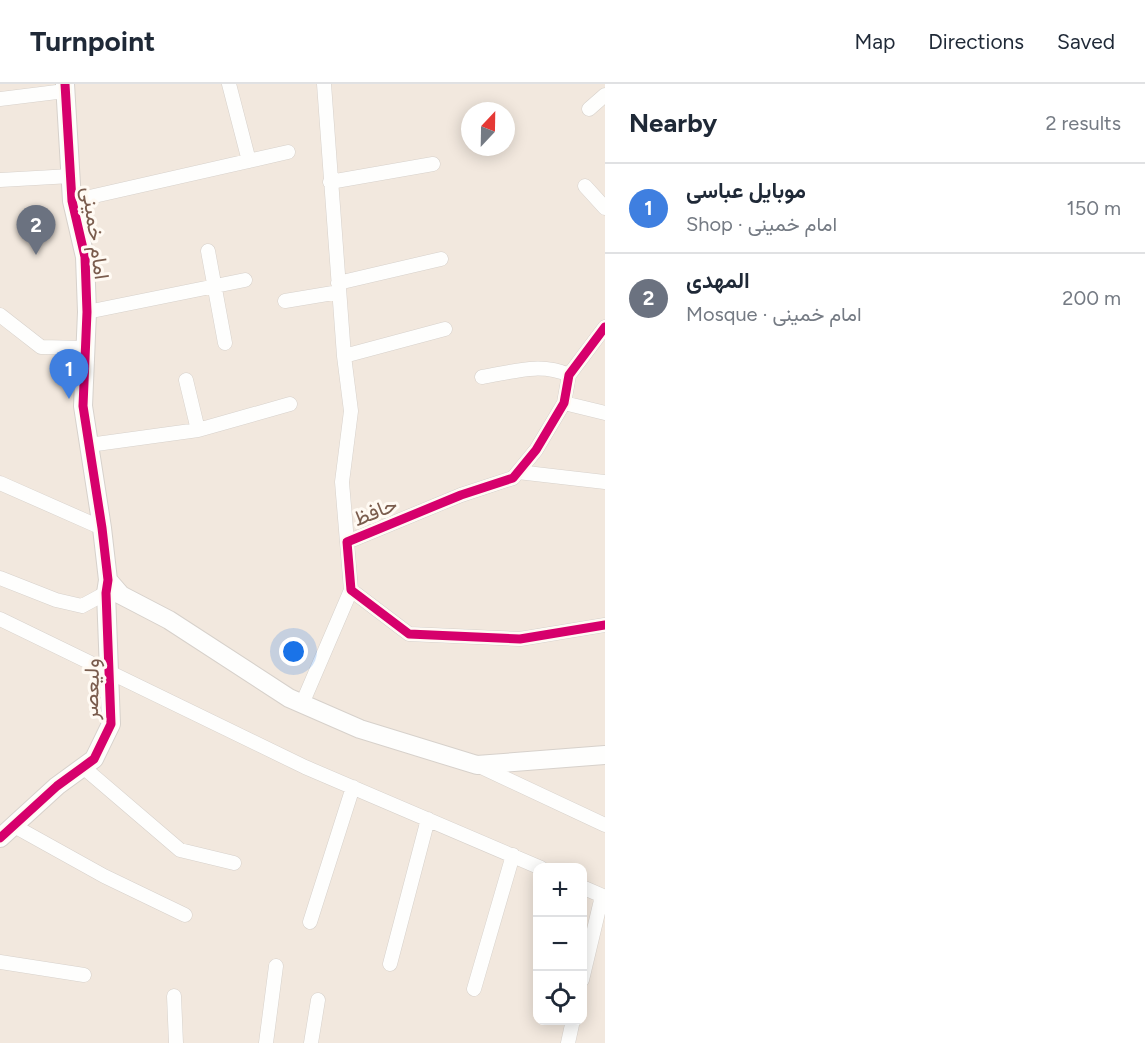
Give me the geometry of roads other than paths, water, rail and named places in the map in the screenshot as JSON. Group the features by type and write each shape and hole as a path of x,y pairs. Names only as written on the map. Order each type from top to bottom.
{"street":[{"path":"229,84 249,161"},
{"path":"324,84 344,356 351,411 342,482 347,542"},
{"path":"0,99 65,88"},
{"name":"امام خمینی","path":"65,88 72,201 85,257 87,312 83,406 102,528 107,591"},
{"path":"588,109 605,95"},
{"path":"72,201 288,152"},
{"path":"330,182 433,164"},
{"path":"0,180 71,176"},
{"path":"585,186 605,208"},
{"path":"207,251 225,343"},
{"path":"285,301 441,259"},
{"path":"87,312 245,280"},
{"path":"0,315 41,347 86,348"},
{"name":"حافظ","path":"351,590 347,542 461,495 513,478 536,450 564,403 569,375 605,327"},
{"path":"344,356 445,329"},
{"path":"482,376 534,368 554,368 569,375"},
{"path":"186,380 198,430"},
{"path":"564,403 605,413"},
{"path":"89,445 198,430 290,404"},
{"path":"518,472 605,482"},
{"path":"0,483 102,528"},
{"path":"0,578 56,600 82,606 107,591 121,595 169,620 279,692 302,704 360,729 477,765 605,825"},
{"path":"302,704 351,590 409,634 520,639 605,625"},
{"name":"ولیعصر","path":"7,832 57,786 94,759 111,724 107,591"},
{"path":"0,634 5,621 110,665 305,767 533,864"},
{"path":"477,765 605,755"},
{"path":"83,767 180,849 234,863"},
{"path":"310,922 352,787"},
{"path":"390,964 428,819"},
{"path":"7,832 184,915"},
{"path":"474,989 513,855"},
{"path":"584,971 604,897 587,889"},
{"path":"0,962 84,975"},
{"path":"266,1043 276,966"},
{"path":"174,996 176,1043"},
{"path":"311,1043 318,1000"},
{"path":"568,1043 572,1025"}],"place":[{"name":"المهدی","path":"36,255"},
{"name":"موبایل عباسی","path":"69,399"}]}
